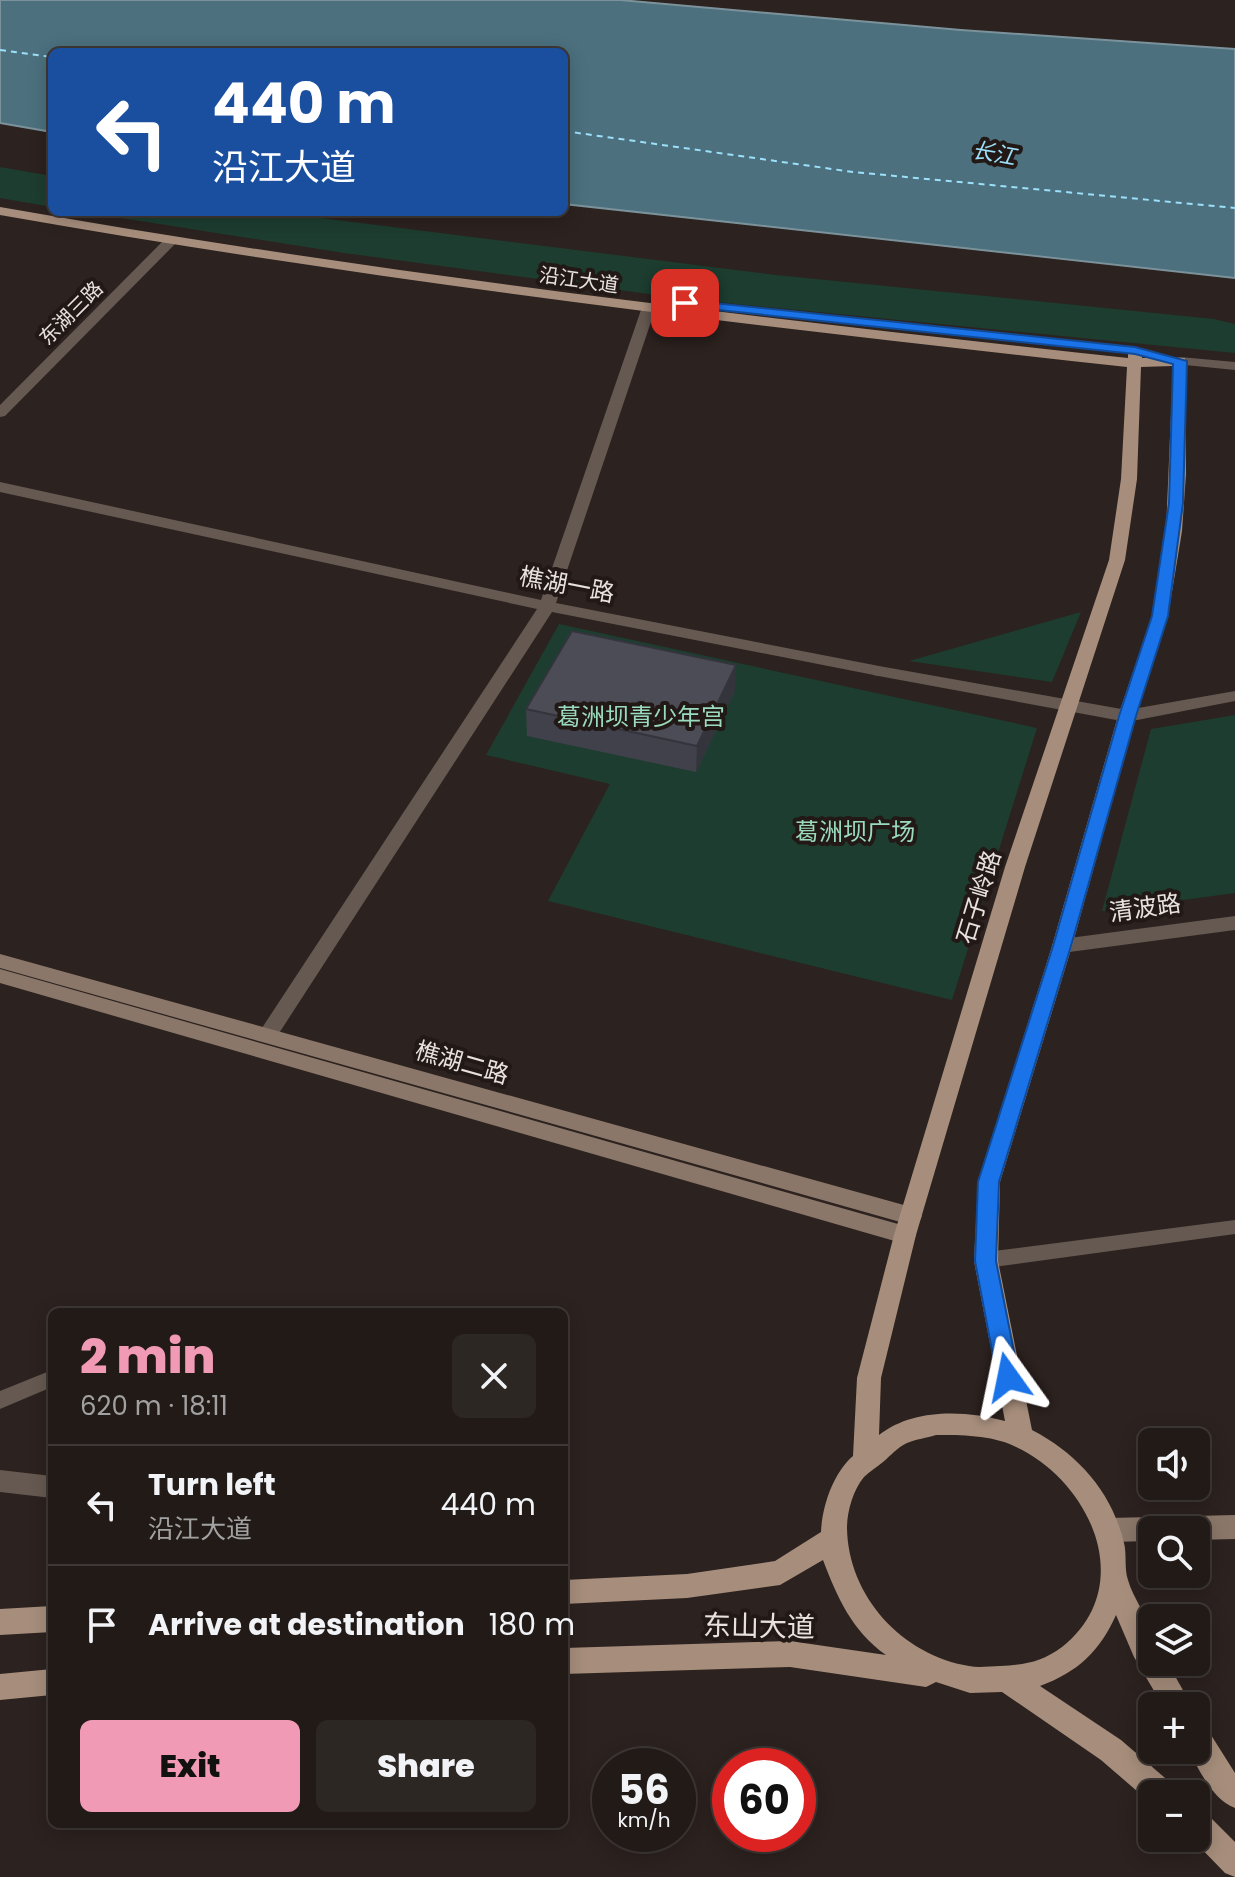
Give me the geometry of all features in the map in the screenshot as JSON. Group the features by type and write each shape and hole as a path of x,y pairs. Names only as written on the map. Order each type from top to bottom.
{"main road":[{"path":"0,200 48,209"},
{"name":"沿江大道","path":"0,211 170,242 648,310 1180,361"},
{"name":"沿江大道","path":"87,216 346,259 1135,357"},
{"name":"石子岭路","path":"865,1459 869,1378 908,1225 1015,867 1117,560 1129,479 1135,357"},
{"path":"1021,1437 986,1260 989,1182 1062,946 1127,716 1160,616 1174,531 1180,361"},
{"name":"樵湖二路","path":"0,961 267,1036 908,1225"},
{"name":"樵湖二路","path":"0,976 908,1225"},
{"name":"东山大道","path":"568,1661 790,1654 981,1682 1009,1681 1037,1675 1061,1664 1088,1642 1106,1613 1115,1581 1109,1530 1089,1491 1059,1459 1021,1437 978,1424 936,1424 896,1436 865,1459 846,1484 835,1514 833,1539 839,1576 858,1613 883,1641 916,1663 952,1677"},
{"path":"1109,1530 1235,1527"},
{"name":"东山大道","path":"568,1592 687,1586 780,1573 833,1539"},
{"path":"1115,1581 1144,1648 1170,1692"},
{"path":"0,1622 48,1619"},
{"path":"1009,1681 1111,1750 1146,1780"},
{"path":"0,1687 48,1682"},
{"path":"1210,1760 1235,1794"},
{"path":"1210,1837 1235,1863"}],"street":[{"name":"东湖三路","path":"0,413 170,242"},
{"path":"267,1036 547,606 648,310"},
{"path":"1180,361 1235,366"},
{"name":"樵湖一路","path":"0,487 547,606 1127,716"},
{"path":"1127,716 1235,696"},
{"name":"清波路","path":"1062,946 1235,923"},
{"path":"0,1481 48,1487"}],"lane":[{"path":"986,1260 1235,1227"},
{"path":"0,1400 48,1380"}],"green space":[{"path":"0,167 48,175 48,206 0,198"},
{"path":"108,216 305,216 776,275 1214,319 1235,324 1235,353 686,299 344,253"},
{"path":"1081,612 1052,682 909,661"},
{"name":"葛洲坝广场","path":"559,624 1037,728 952,1000 548,901 610,784 486,755"},
{"path":"1235,715 1235,893 1102,911 1151,729"}],"water":[{"name":"长江","path":"0,0 620,0 961,30 1235,49 1235,278 568,204 568,48 48,48 48,131 0,123"}],"building":[{"name":"葛洲坝青少年宫","path":"572,631 736,665 697,746 526,709"}],"ferry route":[{"path":"0,50 48,56"},
{"path":"568,132 853,172 1235,208"}],"route":[{"path":"685,303 1135,351 1180,361 1174,531 1160,616 1127,716 1062,946 989,1182 986,1261 1008,1377"}]}
